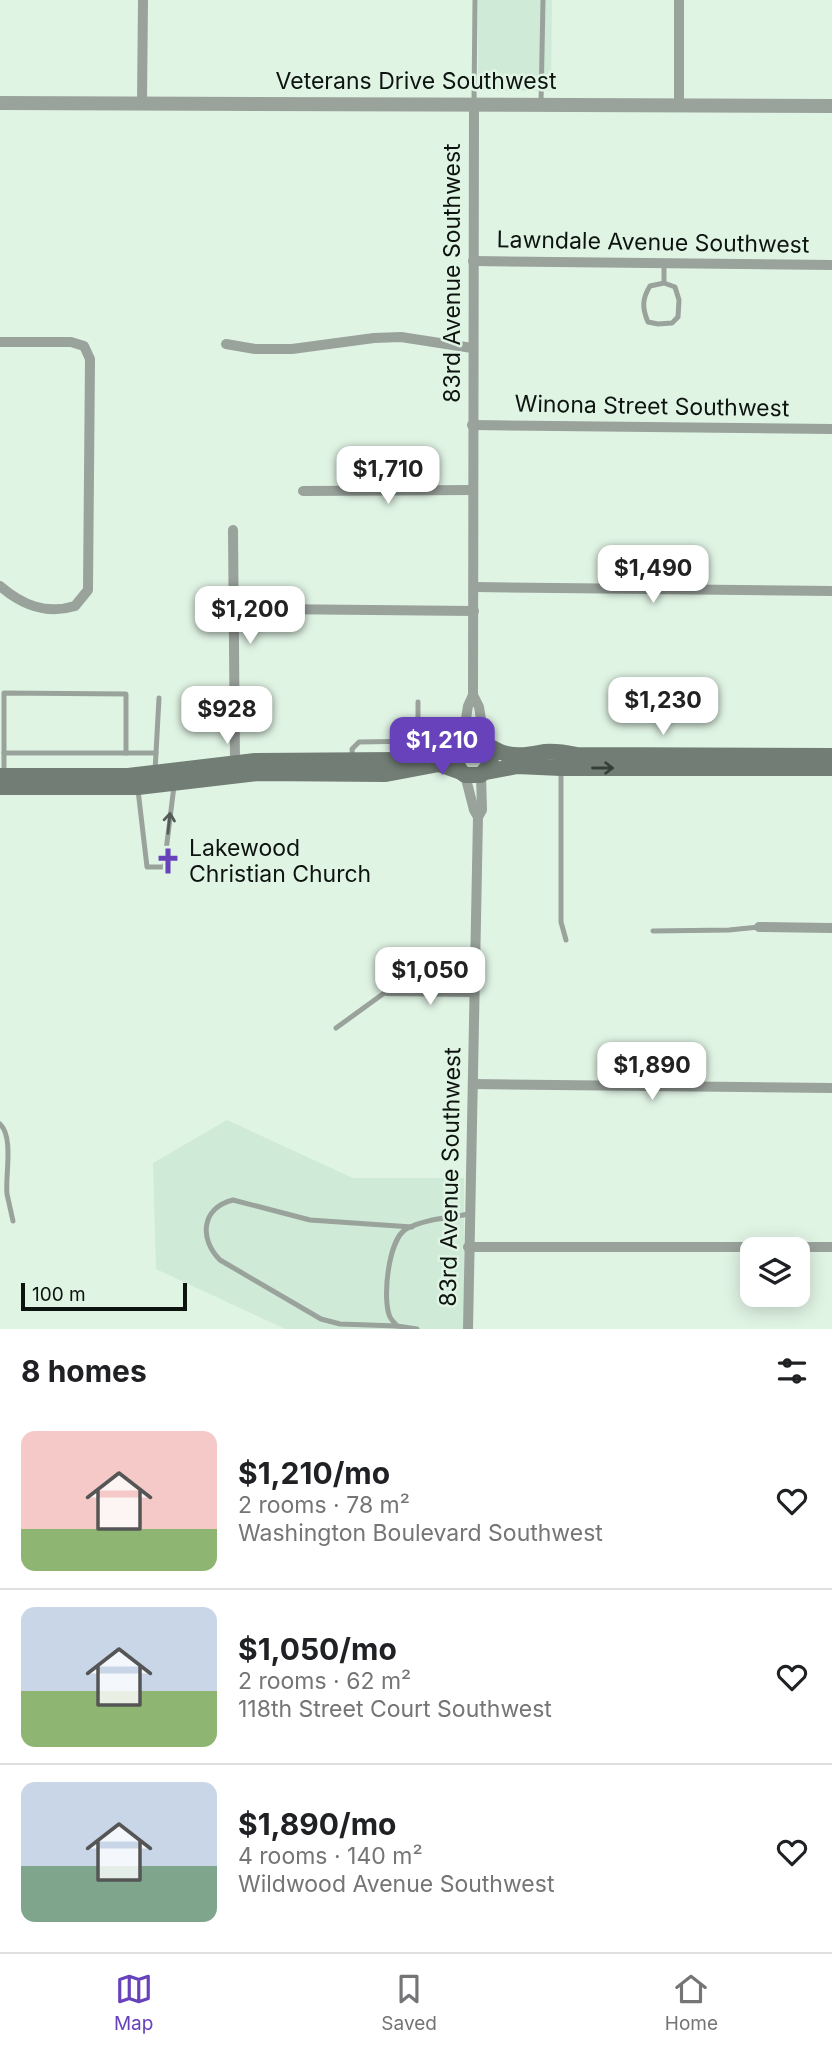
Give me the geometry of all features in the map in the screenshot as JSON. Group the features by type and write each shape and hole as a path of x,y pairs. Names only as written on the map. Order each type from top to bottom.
{"main road":[{"path":"1,780 128,776 235,763 397,761 420,748 460,746 473,740 518,756 551,752 577,755 832,756"},
{"path":"460,746 455,761 473,773"},
{"path":"473,773 492,758 487,747"},
{"path":"1,780 138,787 258,773 386,774 439,764 473,773 517,766 832,768"}],"street":[{"path":"142,103 144,0"},
{"path":"678,0 678,104"},
{"name":"Veterans Drive Southwest","path":"0,103 832,106"},
{"name":"83rd Avenue Southwest","path":"460,746 468,706 473,695 474,104"},
{"name":"Lawndale Avenue Southwest","path":"473,261 832,265"},
{"path":"226,344 256,349 292,349 401,337 472,348"},
{"path":"0,342 71,342 84,346 90,359 88,590 75,606 47,610 21,602 0,586"},
{"name":"Winona Street Southwest","path":"472,425 832,429"},
{"path":"303,491 473,490"},
{"path":"233,530 235,763"},
{"path":"474,587 832,591"},
{"path":"269,609 474,611"},
{"name":"83rd Avenue Southwest","path":"473,695 479,707 487,747"},
{"name":"83rd Avenue Southwest","path":"473,773 474,810 478,817"},
{"name":"83rd Avenue Southwest","path":"468,1329 478,817 482,810 473,773"},
{"path":"759,927 832,928"},
{"path":"387,992 474,992"},
{"path":"473,1084 832,1088"},
{"path":"468,1247 832,1247"}],"lane":[{"path":"474,104 475,0"},
{"path":"541,104 543,0"},
{"path":"663,283 664,264"},
{"path":"663,283 675,287 678,317 672,323 648,322 644,313 643,297 650,286 663,283"},
{"path":"1,780 4,693 126,694 126,753"},
{"path":"155,774 159,698"},
{"path":"418,702 420,748"},
{"path":"418,726 449,726"},
{"path":"4,753 156,753"},
{"path":"561,768 561,922 565,940"},
{"path":"138,787 147,867 164,867 175,783"},
{"path":"653,931 759,927"},
{"path":"336,1028 387,992"},
{"path":"0,1124 4,1128 8,1143 7,1192 13,1221"},
{"path":"412,1227 310,1220 233,1200 223,1202 212,1212 206,1223 206,1240 220,1260 321,1319 341,1324 417,1329"},
{"path":"397,1326 390,1317 388,1302 390,1258 396,1239 404,1230 412,1227 469,1214"}],"shaded area":[{"path":"478,0 552,0 551,91 478,91"},
{"path":"227,1120 353,1178 464,1178 464,1329 285,1329 156,1269 153,1163"}],"place":[{"name":"Lakewood Christian Church","path":"168,861"}]}
